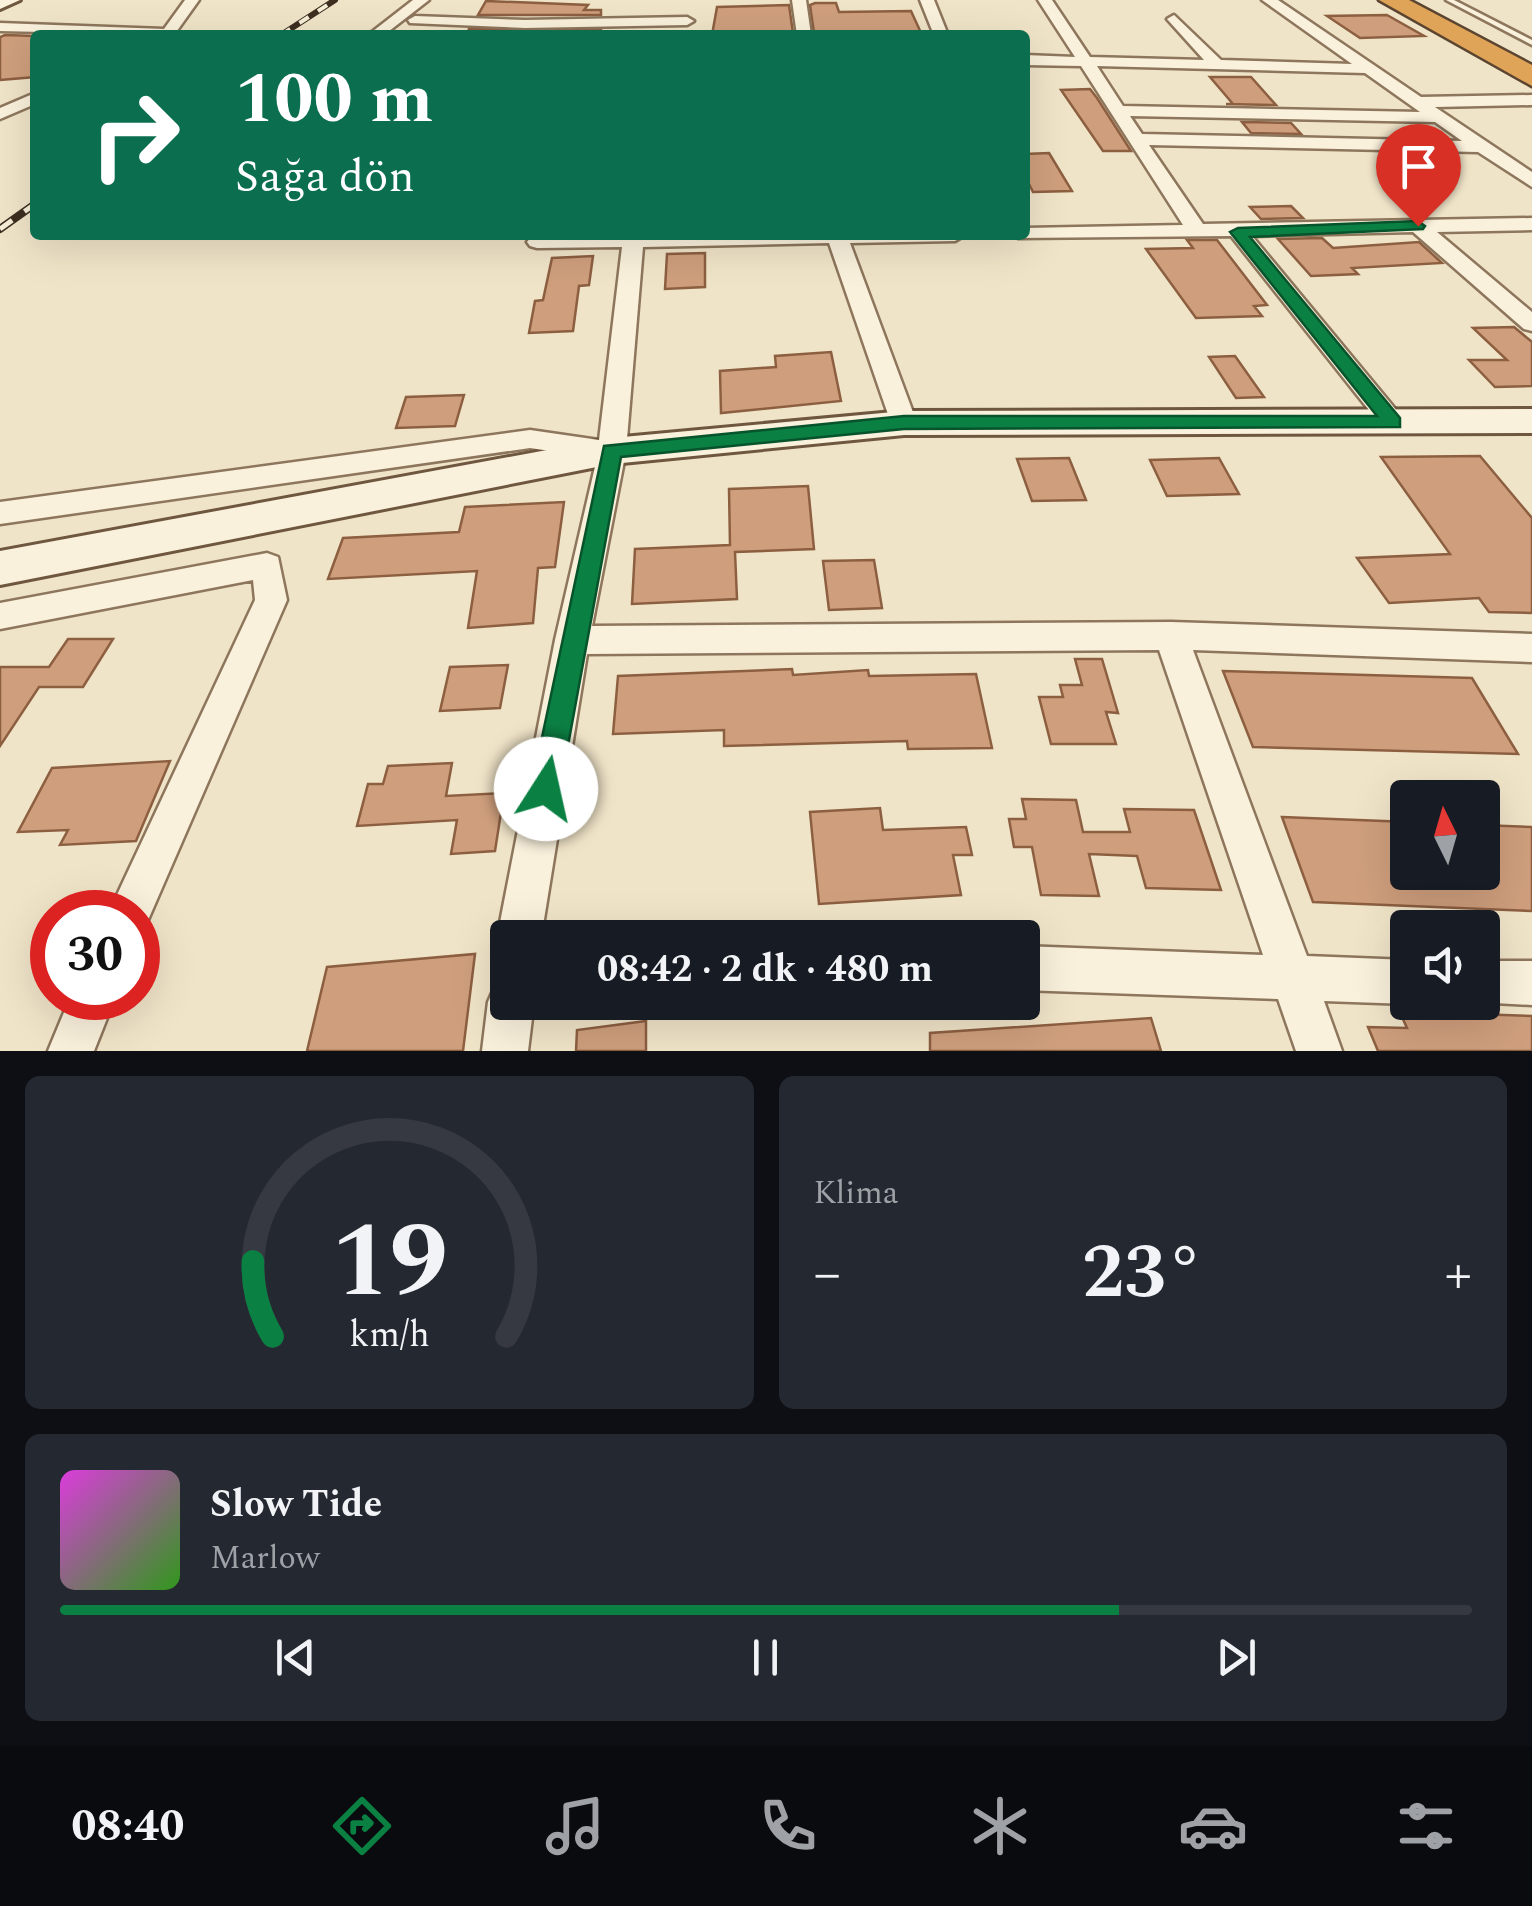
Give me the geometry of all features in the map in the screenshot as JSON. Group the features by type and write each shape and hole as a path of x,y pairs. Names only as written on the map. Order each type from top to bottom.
{"highway":[{"path":"1391,0 1532,77"},
{"path":"1419,0 1532,58"}],"street":[{"path":"0,3 11,0"},
{"path":"170,30 192,0"},
{"path":"382,30 422,0"},
{"path":"414,20 685,28 690,0"},
{"path":"799,0 803,30"},
{"path":"926,0 939,30"},
{"path":"1045,0 1198,232"},
{"path":"1269,0 1532,181"},
{"path":"585,23 598,3"},
{"path":"1174,19 1218,66"},
{"path":"0,27 72,30"},
{"path":"1030,60 1374,69"},
{"path":"0,103 30,93"},
{"path":"0,114 30,94"},
{"path":"1417,102 1532,100"},
{"path":"1120,111 1435,117"},
{"path":"1138,140 1480,146"},
{"path":"1030,232 1238,232 1532,224"},
{"path":"1418,226 1532,324"},
{"path":"1238,232 1393,422"},
{"path":"537,242 575,240"},
{"path":"522,920 572,640 612,451 633,240"},
{"path":"838,240 904,423"},
{"path":"0,568 612,451 904,423 1393,422 1529,426"},
{"path":"0,512 530,439 612,451"},
{"path":"0,616 267,565 272,600 140,890"},
{"path":"572,640 1171,636 1532,648"},
{"path":"1171,636 1319,1051"},
{"path":"1040,969 1390,982"},
{"path":"1500,983 1532,984"},
{"path":"71,1051 84,1020"},
{"path":"505,1051 509,1020"}],"lane":[{"path":"1449,0 1532,42"}],"building":[{"path":"486,1 588,5 584,10 601,10 601,15 478,15"},
{"path":"836,3 839,12 911,11 920,30 814,30 810,5"},
{"path":"789,5 793,30 713,30 717,7"},
{"path":"1387,15 1424,36 1360,38 1327,16"},
{"path":"469,29 601,30 468,30"},
{"path":"30,36 30,77 0,80 0,37"},
{"path":"1210,77 1251,77 1276,105 1226,104 1233,104"},
{"path":"1090,89 1131,151 1103,151 1061,90"},
{"path":"1242,122 1291,123 1301,134 1251,133"},
{"path":"1049,153 1072,191 1033,192 1030,154"},
{"path":"1291,206 1303,218 1261,219 1250,207"},
{"path":"1322,238 1333,248 1419,242 1442,263 1352,268 1358,274 1311,276 1278,239"},
{"path":"1187,240 1217,240 1267,305 1254,306 1262,316 1196,318 1146,249 1193,248"},
{"path":"705,253 705,287 665,289 667,254"},
{"path":"593,256 589,285 579,286 573,331 529,333 535,301 543,300 552,258"},
{"path":"1514,327 1532,342 1532,386 1495,387 1469,360 1507,360 1473,328"},
{"path":"831,352 841,401 721,413 720,371 776,367 775,356"},
{"path":"1235,356 1264,397 1236,398 1209,357"},
{"path":"464,395 455,426 396,428 406,397"},
{"path":"1480,456 1532,518 1532,613 1489,612 1479,598 1389,603 1357,558 1450,554 1381,457"},
{"path":"1069,458 1086,500 1032,501 1017,459"},
{"path":"1219,458 1239,494 1167,496 1150,460"},
{"path":"808,486 814,549 735,552 737,599 632,604 635,549 730,545 729,489"},
{"path":"564,502 555,567 538,568 533,623 468,628 477,571 328,579 343,538 459,532 465,507"},
{"path":"874,560 882,608 829,610 823,561"},
{"path":"68,639 113,639 83,687 39,687 0,746 0,667 49,667"},
{"path":"1075,659 1102,659 1118,713 1106,712 1116,744 1051,744 1039,697 1063,697 1060,685 1082,685"},
{"path":"508,665 500,708 440,711 450,667"},
{"path":"792,669 793,675 868,670 869,676 976,674 992,748 908,749 907,741 724,746 724,730 613,734 618,676"},
{"path":"1223,671 1472,678 1518,754 1253,747"},
{"path":"170,761 136,841 60,845 68,830 18,832 52,768"},
{"path":"452,763 446,796 504,793 495,851 451,854 457,820 357,826 368,784 383,784 388,766"},
{"path":"1022,799 1076,800 1083,832 1130,832 1124,809 1194,810 1221,890 1146,888 1137,856 1089,854 1099,896 1041,895 1032,847 1014,847 1009,819 1026,819"},
{"path":"880,808 883,830 966,827 972,855 953,855 961,895 819,904 810,812"},
{"path":"1282,817 1390,821 1390,890 1500,890 1500,826 1532,827 1532,911 1313,902"},
{"path":"475,954 463,1051 307,1051 327,967"},
{"path":"1500,1015 1532,1016 1532,1051 1378,1051 1368,1027 1407,1028 1403,1020 1500,1020"},
{"path":"1151,1018 1161,1051 930,1051 930,1033"},
{"path":"646,1021 646,1051 576,1051 577,1030"}],"railway":[{"path":"289,30 335,0"},
{"path":"0,229 30,208"}],"route":[{"path":"546,789 572,640 612,451 904,423 1393,422 1238,232 1418,226"}]}
